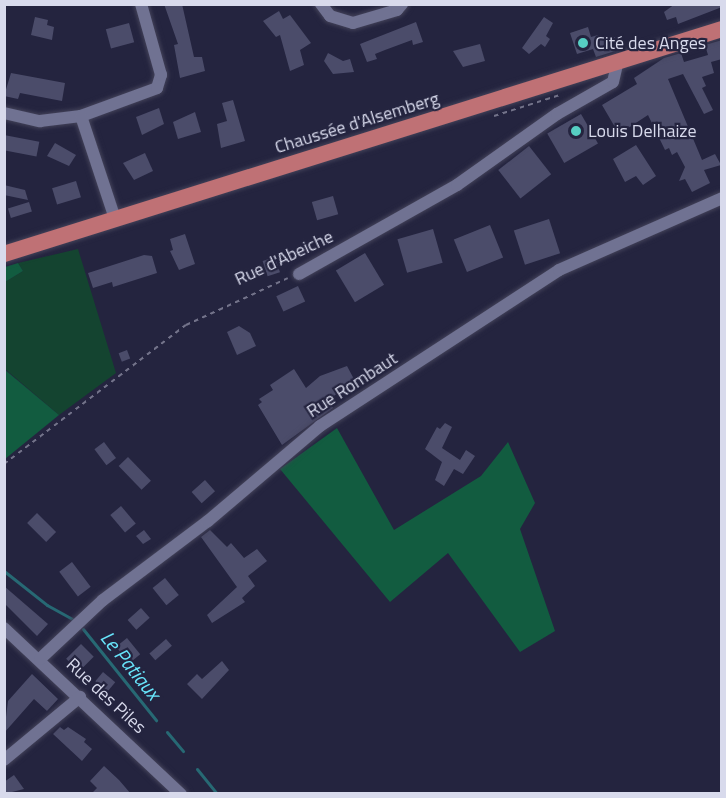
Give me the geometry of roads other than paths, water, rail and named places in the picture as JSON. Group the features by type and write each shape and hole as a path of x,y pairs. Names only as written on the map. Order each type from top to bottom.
{"main road":[{"name":"Chaussée d'Alsemberg","path":"4,254 722,29"}],"street":[{"path":"4,113 40,121 81,116 157,88 161,75 141,4"},
{"path":"321,4 330,16 353,23 396,10 402,4"},
{"name":"Rue d'Abeiche","path":"299,274 457,184 588,96 613,82 618,61"},
{"path":"587,71 591,81 588,96"},
{"path":"81,116 115,219"},
{"name":"Rue Rombaut","path":"40,659 103,600 208,520 320,426 559,270 722,198"},
{"name":"Rue des Piles","path":"4,627 181,794"},
{"path":"4,760 80,697"}],"waterway":[{"name":"Le Patiaux","path":"4,571 47,605 74,620"},
{"name":"Le Patiaux","path":"83,629 156,720"},
{"name":"Le Patiaux","path":"167,732 183,751"},
{"name":"Le Patiaux","path":"197,769 217,794"}],"place":[{"name":"Cité des Anges","path":"583,43"},
{"name":"Louis Delhaize","path":"576,131"}]}
